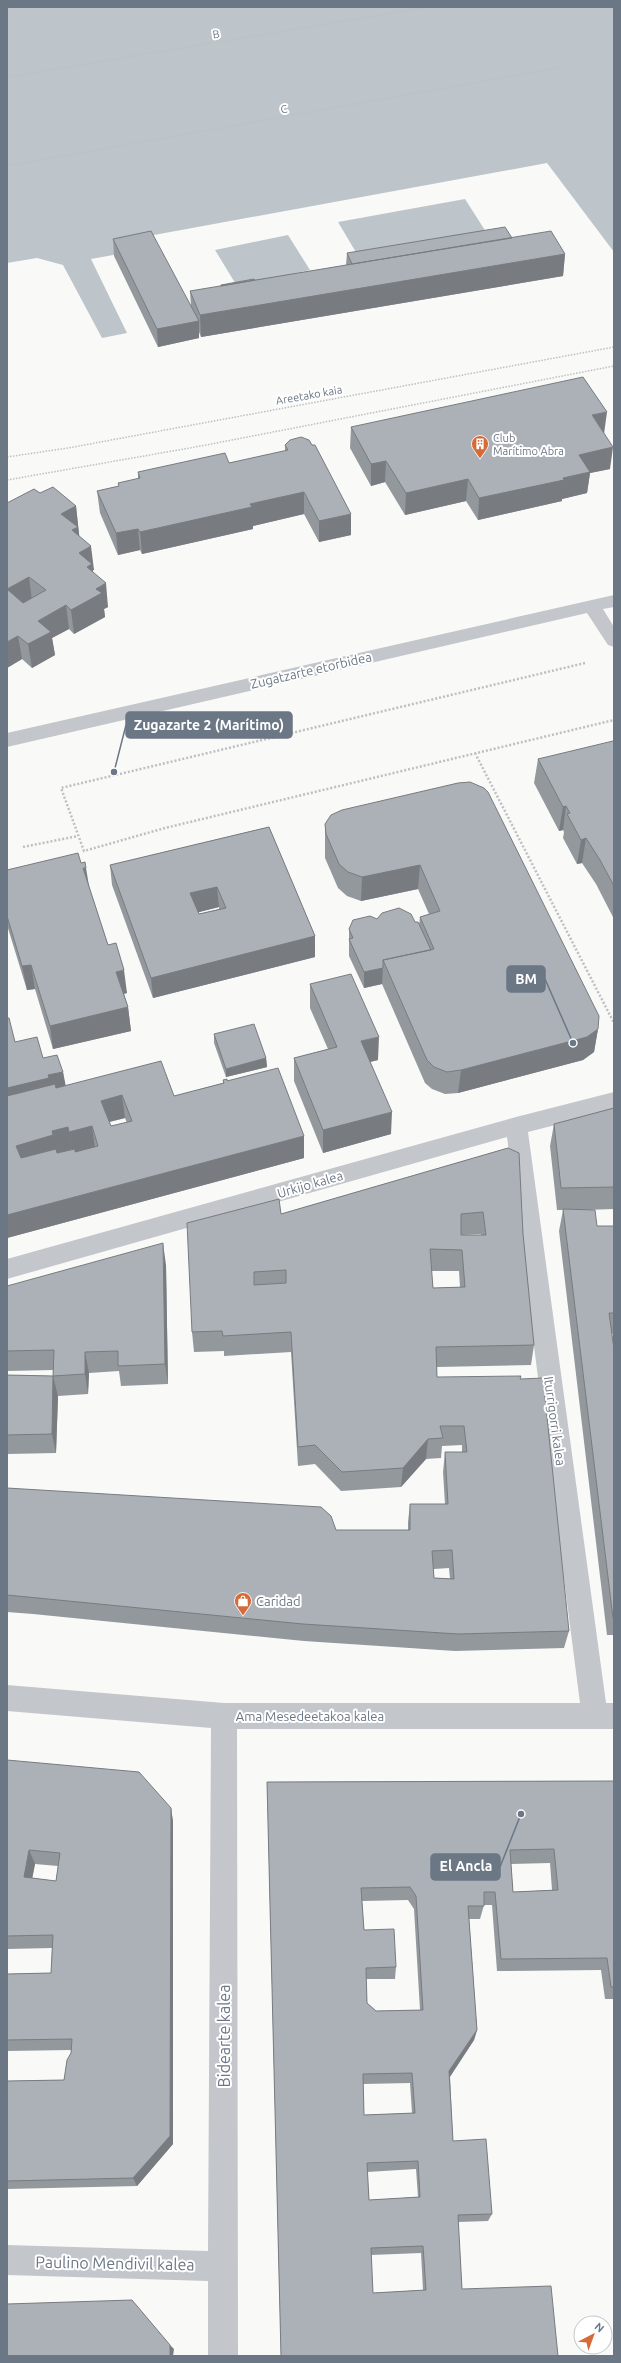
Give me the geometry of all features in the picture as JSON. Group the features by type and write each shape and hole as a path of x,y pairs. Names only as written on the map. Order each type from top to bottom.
{"street":[{"name":"Zugatzarte etorbidea","path":"7,740 614,600"},
{"path":"592,606 614,641"},
{"name":"Urkijo kalea","path":"7,1269 516,1126 614,1101"},
{"name":"Iturrigorri kalea","path":"516,1126 604,1716"},
{"name":"Ama Mesedeetakoa kalea","path":"7,1698 224,1716 604,1716"},
{"name":"Bidearte kalea","path":"222,2356 224,1716"},
{"name":"Paulino Mendivil kalea","path":"7,2260 223,2266"}],"path":[{"name":"B","path":"7,77 428,7"},
{"name":"C","path":"7,166 563,67"},
{"name":"Areetako kaia","path":"7,457 84,445 614,347"},
{"path":"7,480 201,446 614,366"},
{"path":"591,661 62,788 84,851 165,828 614,720"},
{"path":"475,754 614,1023"},
{"path":"23,847 78,836"}],"shaded area":[{"path":"7,7 614,7 614,252 547,163 154,235 152,248 91,259 127,333 102,338 63,265 37,258 7,263"},
{"path":"465,199 488,235 360,259 338,222"},
{"path":"288,235 310,270 237,286 215,250"}],"building":[{"path":"505,227 512,238 352,264 347,253"},
{"path":"151,231 199,321 157,329 113,239"},
{"path":"551,231 565,254 200,315 190,291"},
{"path":"255,280 221,286 221,285"},
{"name":"Club Marítimo Abra","path":"583,377 607,412 592,415 613,447 579,455 590,472 563,478 564,480 479,498 468,479 406,493 386,461 371,464 351,427"},
{"path":"301,437 309,440 312,445 315,445 351,514 319,521 304,492 250,504 252,507 140,532 138,529 116,533 97,491 119,486 118,483 140,478 138,472 225,453 229,463 288,450 285,445 290,440"},
{"path":"53,487 76,506 61,514 78,527 72,530 91,546 79,553 92,564 87,567 106,583 96,589 102,593 71,610 66,605 38,621 51,632 28,644 18,636 7,642 7,589 7,503 34,489 40,493","holes":["29,577 46,590 23,603 7,589"]},
{"path":"613,741 614,886 586,838 581,840 567,814 570,813 566,806 563,807 538,759"},
{"path":"470,782 484,788 488,792 599,1016 598,1029 587,1037 461,1070 447,1072 434,1067 427,1060 383,960 434,949 420,917 440,911 420,865 362,877 348,872 339,864 326,834 325,824 331,815 342,810 458,783"},
{"path":"269,827 315,936 151,978 110,865","holes":["217,887 226,908 199,914 190,893"]},
{"path":"78,853 81,863 85,862 86,868 83,868 108,945 116,943 124,970 116,972 128,1007 50,1026 31,965 22,966 7,916 7,870"},
{"path":"399,908 411,914 415,922 418,922 431,950 383,960 383,968 364,972 349,939 353,938 349,929 353,920 370,916 377,919 382,913"},
{"path":"351,974 379,1037 361,1041 392,1112 323,1130 294,1058 337,1047 310,984"},
{"path":"7,1018 9,1018 15,1042 37,1037 43,1058 57,1055 63,1072 48,1075 49,1078 7,1088"},
{"path":"254,1024 266,1058 226,1069 214,1034"},
{"path":"161,1061 174,1096 224,1083 223,1080 227,1079 227,1081 278,1068 304,1136 7,1215 7,1096 55,1084 56,1088","holes":["122,1095 132,1121 111,1126 101,1101","92,1126 98,1146 75,1152 75,1149 57,1153 56,1149 21,1158 16,1146 53,1135 52,1131 68,1127 69,1132"]},
{"path":"614,1108 614,1187 561,1188 554,1124"},
{"path":"508,1148 519,1153 523,1234 534,1345 436,1347 437,1377 521,1376 520,1379 543,1378 569,1631 458,1634 303,1624 7,1595 7,1488 321,1507 331,1516 336,1530 410,1530 410,1504 448,1504 445,1452 467,1452 464,1426 440,1426 443,1438 428,1439 403,1468 342,1472 315,1445 298,1447 291,1332 223,1336 222,1331 192,1332 187,1223 279,1199 281,1214","holes":["483,1212 486,1235 461,1235 461,1214","430,1249 462,1250 465,1287 433,1288","286,1270 286,1283 254,1285 254,1272","452,1550 454,1579 434,1578 432,1551"]},
{"path":"563,1209 595,1210 597,1226 614,1226 614,1313 609,1313 614,1349 614,1618 613,1618"},
{"path":"163,1243 165,1364 118,1366 118,1351 85,1352 85,1374 53,1376 54,1350 7,1351 7,1286"},
{"path":"7,1375 53,1376 52,1434 7,1435"},
{"path":"7,1760 139,1772 171,1808 170,2136 133,2178 7,2181 7,2081 64,2080 67,2060 71,2053 72,2039 7,2040 7,1974 51,1973 53,1935 7,1936","holes":["29,1850 60,1853 56,1881 24,1877"]},
{"path":"614,1781 614,1987 611,1987 607,1958 501,1959 495,1892 484,1892 484,1906 468,1906 477,2030 449,2071 453,2141 486,2139 492,2214 458,2215 462,2289 551,2286 558,2356 281,2356 267,1782","holes":["554,1849 558,1890 513,1892 510,1850","410,1887 416,1896 423,2010 376,2011 367,2003 366,1968 396,1967 394,1929 364,1930 361,1888","412,2073 415,2113 364,2115 363,2074","418,2161 420,2197 369,2200 367,2163","423,2246 426,2290 373,2293 371,2248"]},
{"path":"132,2300 170,2345 170,2356 7,2356 7,2304"}],"place":[{"name":"Club Marítimo Abra","path":"480,459"},
{"name":"Zugazarte 2 (Marítimo)","path":"114,772"},
{"name":"BM","path":"573,1043"},
{"name":"Caridad","path":"243,1616"},
{"name":"El Ancla","path":"521,1814"}]}
